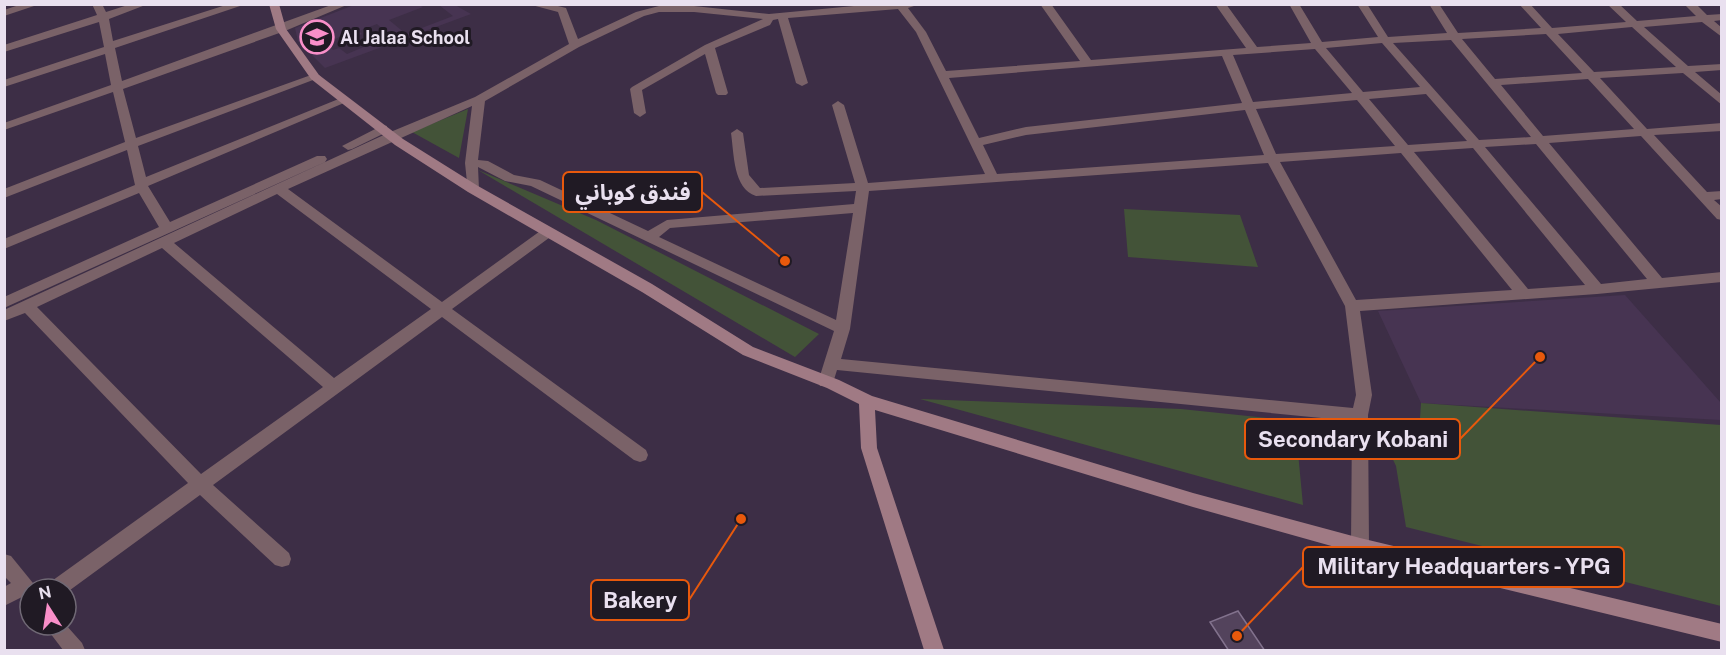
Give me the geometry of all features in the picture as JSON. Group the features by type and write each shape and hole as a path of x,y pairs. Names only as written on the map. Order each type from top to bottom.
{"main road":[{"path":"274,4 281,29 315,77 388,132 473,189 646,288 748,351 867,401 1182,496 1360,546 1722,633"},
{"path":"867,401 869,448 934,651"}],"street":[{"path":"4,13 35,4"},
{"path":"97,4 103,16 117,86 142,186 166,236 335,388"},
{"path":"4,49 143,4"},
{"path":"4,84 241,4"},
{"path":"4,127 281,29 344,4"},
{"path":"533,4 562,10 575,45"},
{"path":"4,316 337,152 479,99 575,45 640,14 659,9 693,7 769,17 915,4"},
{"path":"1045,4 1089,64"},
{"path":"1221,4 1254,51"},
{"path":"1294,4 1318,45 1363,96 1402,149 1524,294"},
{"path":"1362,4 1385,40 1476,144 1596,289"},
{"path":"1434,4 1455,37 1495,82 1539,140 1659,284"},
{"path":"1524,4 1722,216"},
{"path":"1612,4 1722,102"},
{"path":"1689,4 1722,34"},
{"path":"901,5 921,32 993,178"},
{"path":"782,16 802,83"},
{"path":"640,113 636,89 710,47 766,23 769,17"},
{"path":"942,75 1385,40 1549,31 1722,17"},
{"path":"710,47 722,93"},
{"path":"1226,53 1247,106 1272,159 1352,306 1364,395 1360,415 1360,546"},
{"path":"1495,82 1722,67"},
{"path":"4,194 131,144 315,77"},
{"path":"974,142 1026,131 1247,106 1430,90"},
{"path":"473,189 471,163 479,99"},
{"path":"4,245 345,100"},
{"path":"826,382 842,329 863,187 838,105"},
{"path":"737,133 743,175 756,192 863,187 1722,127"},
{"path":"4,303 280,190 388,132"},
{"path":"471,163 484,164 510,178 535,183 842,329"},
{"path":"280,190 640,455"},
{"path":"1703,197 1722,195"},
{"path":"650,237 667,224 860,208"},
{"path":"73,577 548,232"},
{"path":"1352,306 1596,289 1722,277"},
{"path":"27,306 201,485 282,559"},
{"path":"833,364 1360,415"},
{"path":"4,562 18,579"},
{"path":"64,637 75,651"}],"shaded area":[{"name":"Al Jalaa School","path":"354,5 419,5 423,7 389,20 406,34 453,16 439,5 455,5 471,14 325,68 298,41 295,28","holes":["377,24 390,36 347,54 339,48 333,50 326,44 345,34 350,39 362,34 359,31"]},
{"path":"1625,295 1721,403 1721,420 1421,403 1378,311"}],"green space":[{"path":"468,109 459,158 412,132"},
{"path":"478,170 596,220 819,334 795,357"},
{"path":"1124,209 1240,215 1258,267 1128,257"},
{"path":"920,399 1181,409 1295,421 1303,505"},
{"path":"1421,403 1721,425 1721,606 1406,527 1396,466 1379,430 1419,434"}],"building":[{"path":"1238,611 1265,651 1229,651 1210,622"}],"place":[{"name":"Al Jalaa School","path":"317,37"},
{"name":"فندق كوباني","path":"785,261"},
{"name":"Secondary Kobani","path":"1540,357"},
{"name":"Bakery","path":"741,519"},
{"name":"Military Headquarters - YPG","path":"1237,636"}]}
